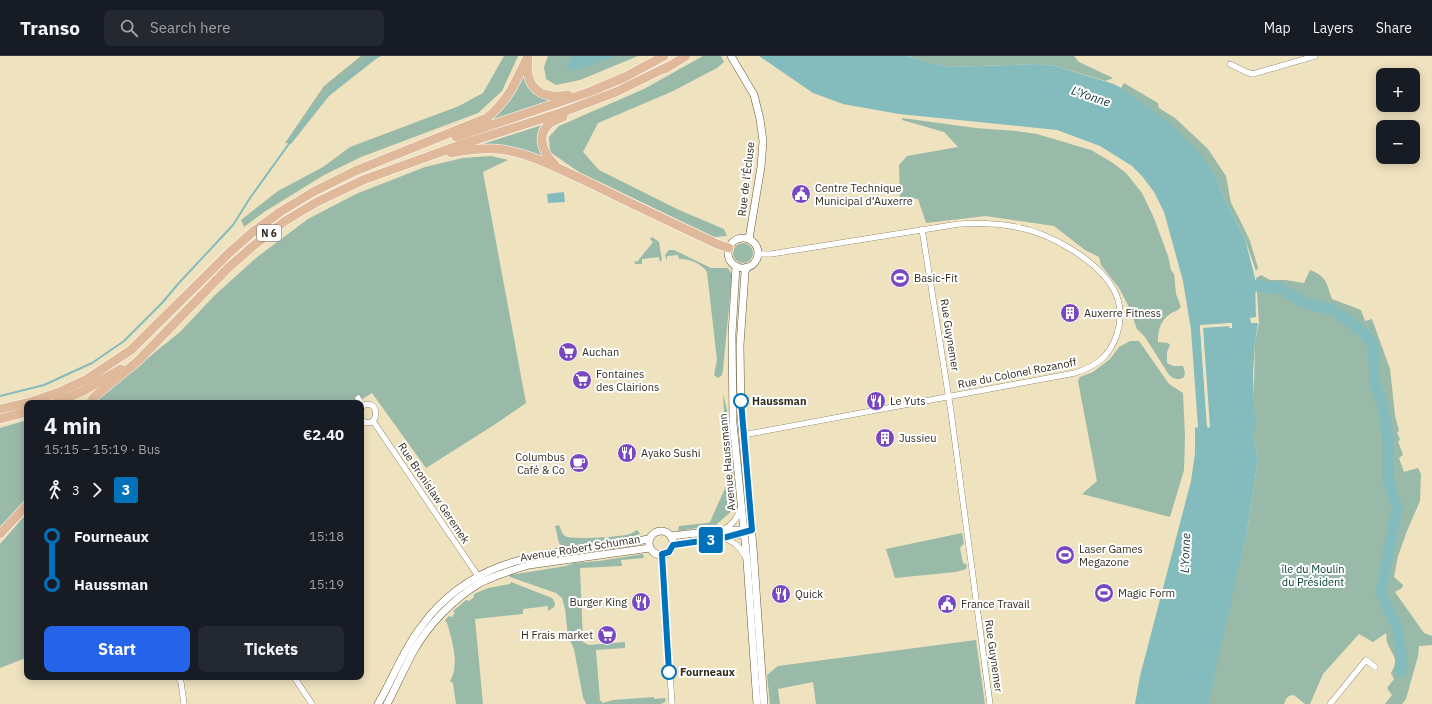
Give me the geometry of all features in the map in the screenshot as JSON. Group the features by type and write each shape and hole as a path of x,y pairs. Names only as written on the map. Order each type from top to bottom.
{"main road":[{"path":"528,56 528,78 533,87 542,94 555,97 568,95 663,56"},
{"path":"391,157 487,118 500,106 512,90 528,56"},
{"name":"N 6","path":"36,400 59,392 87,379 131,350 230,252 280,212 313,192 355,171 391,157 511,119 592,91 625,77 663,56"},
{"name":"N 6","path":"62,400 83,391 118,371 153,345 228,268 252,247 285,221 317,202 363,180 563,112 616,92 670,66 686,56"},
{"path":"557,168 547,157 543,148 542,140 544,130 550,123 647,81 670,66"},
{"path":"413,162 468,150 496,149 523,155 557,168 717,244 729,248"},
{"path":"92,400 138,361 153,345"},
{"name":"N 6","path":"0,409 24,404"},
{"path":"0,419 24,413"},
{"path":"0,534 24,508"}],"street":[{"name":"Rue de l'Écluse","path":"730,56 754,95 760,119 763,141 761,167 749,239"},
{"path":"1230,64 1252,74 1315,56"},
{"name":"Rue du Colonel Rozanoff","path":"743,435 1075,373 1088,369 1099,362 1113,346 1120,327 1118,300 1114,289 1089,262 1068,248 1050,238 1030,231 1017,227 990,223 959,224 922,229"},
{"path":"758,254 771,254 922,229"},
{"name":"Rue Guynemer","path":"922,229 949,397 990,704"},
{"path":"740,238 749,239 756,245 758,254 754,262 747,267 736,266 730,260 729,248 735,240 740,238"},
{"name":"Avenue Haussmann","path":"736,266 732,334 732,388 747,561 757,704"},
{"name":"Avenue Haussmann","path":"747,267 745,272 740,345 741,415 752,530 764,704"},
{"path":"364,404 375,408 376,416 373,421 367,423 364,422"},
{"name":"Rue Bronislaw Geremek","path":"373,421 478,576"},
{"path":"722,530 731,526 737,519 742,506"},
{"path":"671,536 722,530 752,530"},
{"path":"660,531 667,532 671,536 673,545 669,552 662,554 655,553 650,548 649,540 653,533 660,531"},
{"path":"673,545 723,538 744,531"},
{"path":"723,538 730,540 738,546 747,561"},
{"name":"Avenue Robert Schuman","path":"378,704 406,649 420,627 450,594 478,576 492,569 526,558 554,552 649,540"},
{"name":"Avenue Robert Schuman","path":"387,704 413,651 426,632 451,605 480,584 509,571 529,565 650,548"},
{"path":"662,554 672,704"},
{"path":"1330,704 1366,660 1374,667"},
{"path":"180,680 184,704"},
{"path":"296,680 312,704"}],"green space":[{"path":"361,56 381,56 329,96 291,144 285,143 324,86"},
{"path":"504,56 518,56 502,91 478,113 361,157 324,175 264,212 244,227 241,220 278,191 323,167 350,147 459,106 483,93"},
{"path":"548,56 638,56 580,80 556,85 546,79 544,67"},
{"path":"703,56 721,56 724,62 717,68 671,92 598,123 583,152 599,170 679,210 724,229 727,236 714,237 579,172 550,152 549,137 559,126 644,89"},
{"path":"908,56 1074,56 1079,62 1113,78 1106,81 1055,66 1037,64 949,67 922,61"},
{"path":"525,70 543,97 550,102 490,122 507,104"},
{"path":"1124,83 1158,103 1159,108 1175,118 1208,149 1226,176 1231,203 1250,241 1258,268 1256,271 1245,239 1229,208 1216,177 1121,88"},
{"path":"902,118 976,128 1037,134 1091,150 1113,163 1126,173 1142,193 1154,218 1168,256 1171,270 1174,274 1176,294 1181,307 1167,316 1162,322 1158,342 1168,343 1170,345 1167,352 1167,363 1173,366 1183,366 1185,373 1184,377 1176,379 1169,375 1145,337 1137,329 1129,307 1119,288 1101,265 1099,257 1085,250 1054,226 986,216 926,223 918,199 900,197 899,165 907,156 958,147 944,132 902,120"},
{"path":"542,125 545,159 474,147"},
{"path":"491,156 508,160 483,172 526,403 494,425 426,468 372,393 361,400 98,400 103,394 180,332 215,295 256,258 308,219 356,194 425,167 463,158"},
{"path":"652,237 659,242 662,260 660,262 659,257 642,259 642,264 635,264 634,261 637,262 653,242 650,239"},
{"path":"743,243 750,246 753,253 750,260 743,263 736,260 733,253 736,246"},
{"path":"669,250 674,250 711,268 728,268 732,275 723,370 722,375 718,378 714,375 717,360 707,272 702,266 695,262 687,259 679,259 678,255 667,256 667,261 665,255"},
{"name":"île du Moulin du Président","path":"1310,270 1323,278 1327,284 1332,299 1361,310 1365,321 1372,319 1390,369 1395,416 1399,431 1397,432 1400,440 1398,441 1403,455 1399,458 1404,472 1418,468 1421,474 1420,501 1398,556 1394,577 1403,585 1402,588 1395,592 1424,633 1432,636 1432,645 1419,646 1418,656 1406,699 1402,704 1385,704 1392,695 1387,688 1394,679 1391,673 1395,664 1394,657 1387,642 1386,633 1373,642 1359,634 1323,674 1310,704 1305,704 1294,695 1288,697 1284,704 1205,704 1247,531 1258,460 1253,436 1255,342 1259,323 1256,278 1261,275 1270,280 1285,280 1304,283"},
{"path":"1130,341 1139,341 1169,384 1183,393 1185,437 1184,470 1170,517 1082,494 1097,481 1078,381 1080,377 1093,372 1110,359 1119,347"},
{"path":"723,394 729,418 736,502 735,508 716,525 678,531 679,526 710,522 730,477"},
{"path":"24,421 24,504 0,529 0,428"},
{"path":"24,516 24,659 0,668 0,544"},
{"path":"559,525 562,533 569,537 613,537 628,534 637,530 640,533 635,538 564,548 559,543 555,526"},
{"path":"962,533 964,543 960,548 963,563 967,565 966,569 956,572 895,578 886,549"},
{"path":"643,554 644,558 621,560 622,566 580,568 583,642 589,645 625,642 625,648 596,650 600,700 603,703 613,700 654,697 654,699 666,698 665,702 661,704 586,704 583,697 574,649 568,636 565,609 562,598 556,593 510,577 510,575 566,566 574,563 599,561"},
{"path":"511,582 552,598 555,603 554,607 548,611 548,606 523,609 523,614 475,619 483,704 456,704 453,683 450,681 454,668 454,652 445,620 449,616 452,617 455,613 453,611 466,600 469,601 474,597 474,594 488,588 510,584"},
{"path":"976,640 985,704 816,704 813,682 778,689 780,704 770,704 767,675 778,666"}],"water":[{"path":"574,56 612,56 612,58 573,71 569,70 567,64"},
{"name":"L'Yonne","path":"759,56 907,56 949,67 1037,64 1055,66 1114,84 1123,89 1172,125 1202,156 1216,177 1229,208 1245,239 1255,278 1256,317 1250,318 1251,323 1258,323 1253,374 1255,427 1253,436 1258,460 1247,531 1208,704 1135,704 1140,676 1191,481 1195,453 1195,428 1198,427 1191,330 1183,281 1164,212 1154,192 1132,166 1100,146 1057,130 899,114 843,104 813,93","holes":["1232,323 1232,328 1229,326 1203,327 1207,427 1200,326"]},
{"path":"564,192 565,202 548,203 547,194"}],"pier":[{"path":"1232,323 1232,327 1230,328 1229,326 1203,328 1210,427 1208,428 1200,325"}],"waterway":[{"path":"0,396 44,385 92,363 124,341 162,303 233,225 250,198 311,113 329,93 375,56"},
{"path":"1241,282 1256,286 1279,288 1305,303 1333,310 1360,329 1373,344 1375,384 1382,403 1388,437 1388,480 1397,507 1381,593 1397,627 1401,650 1401,671"}],"bus line":[{"name":"3","path":"669,672 662,554 669,552 673,545 723,538 752,530 741,401"}],"place":[{"name":"Centre Technique Municipal d’Auxerre","path":"801,194"},
{"name":"Basic-Fit","path":"900,278"},
{"name":"Auxerre Fitness","path":"1070,313"},
{"name":"Auchan","path":"568,352"},
{"name":"Fontaines des Clairions","path":"582,380"},
{"name":"Haussman","path":"741,401"},
{"name":"Le Yuts","path":"876,401"},
{"name":"Jussieu","path":"885,438"},
{"name":"Ayako Sushi","path":"627,453"},
{"name":"Columbus Café & Co","path":"579,463"},
{"name":"Laser Games Megazone","path":"1065,555"},
{"name":"Magic Form","path":"1104,593"},
{"name":"Quick","path":"781,594"},
{"name":"Burger King","path":"641,602"},
{"name":"France Travail","path":"947,604"},
{"name":"H Frais market","path":"607,635"},
{"name":"Fourneaux","path":"669,672"}]}
